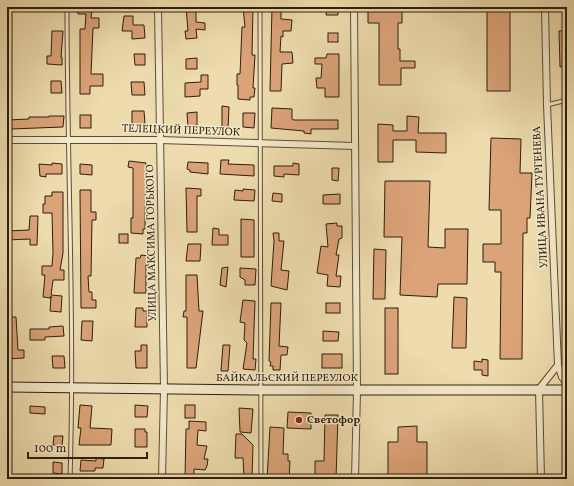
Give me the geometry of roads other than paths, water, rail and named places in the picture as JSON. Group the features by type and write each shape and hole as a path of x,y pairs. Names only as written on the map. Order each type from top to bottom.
{"main road":[{"name":"БАЙКАЛЬСКИЙ ПЕРЕУЛОК","path":"7,387 260,390 567,390"}],"street":[{"name":"УЛИЦА МАКСИМА ГОРЬКОГО","path":"158,7 164,389 162,479"},
{"path":"354,7 357,390 355,479"},
{"name":"УЛИЦА ИВАНА ТУРГЕНЕВА","path":"545,7 547,105 558,365 562,377 567,384"},
{"name":"ТЕЛЕЦКИЙ ПЕРЕУЛОК","path":"7,140 160,140 355,146"},
{"path":"541,479 539,389 558,365"}],"lane":[{"path":"66,7 67,139 73,387 70,479"},
{"path":"260,7 261,479"},
{"path":"547,105 567,100"}],"place":[{"name":"Светофор","path":"299,420"}]}
